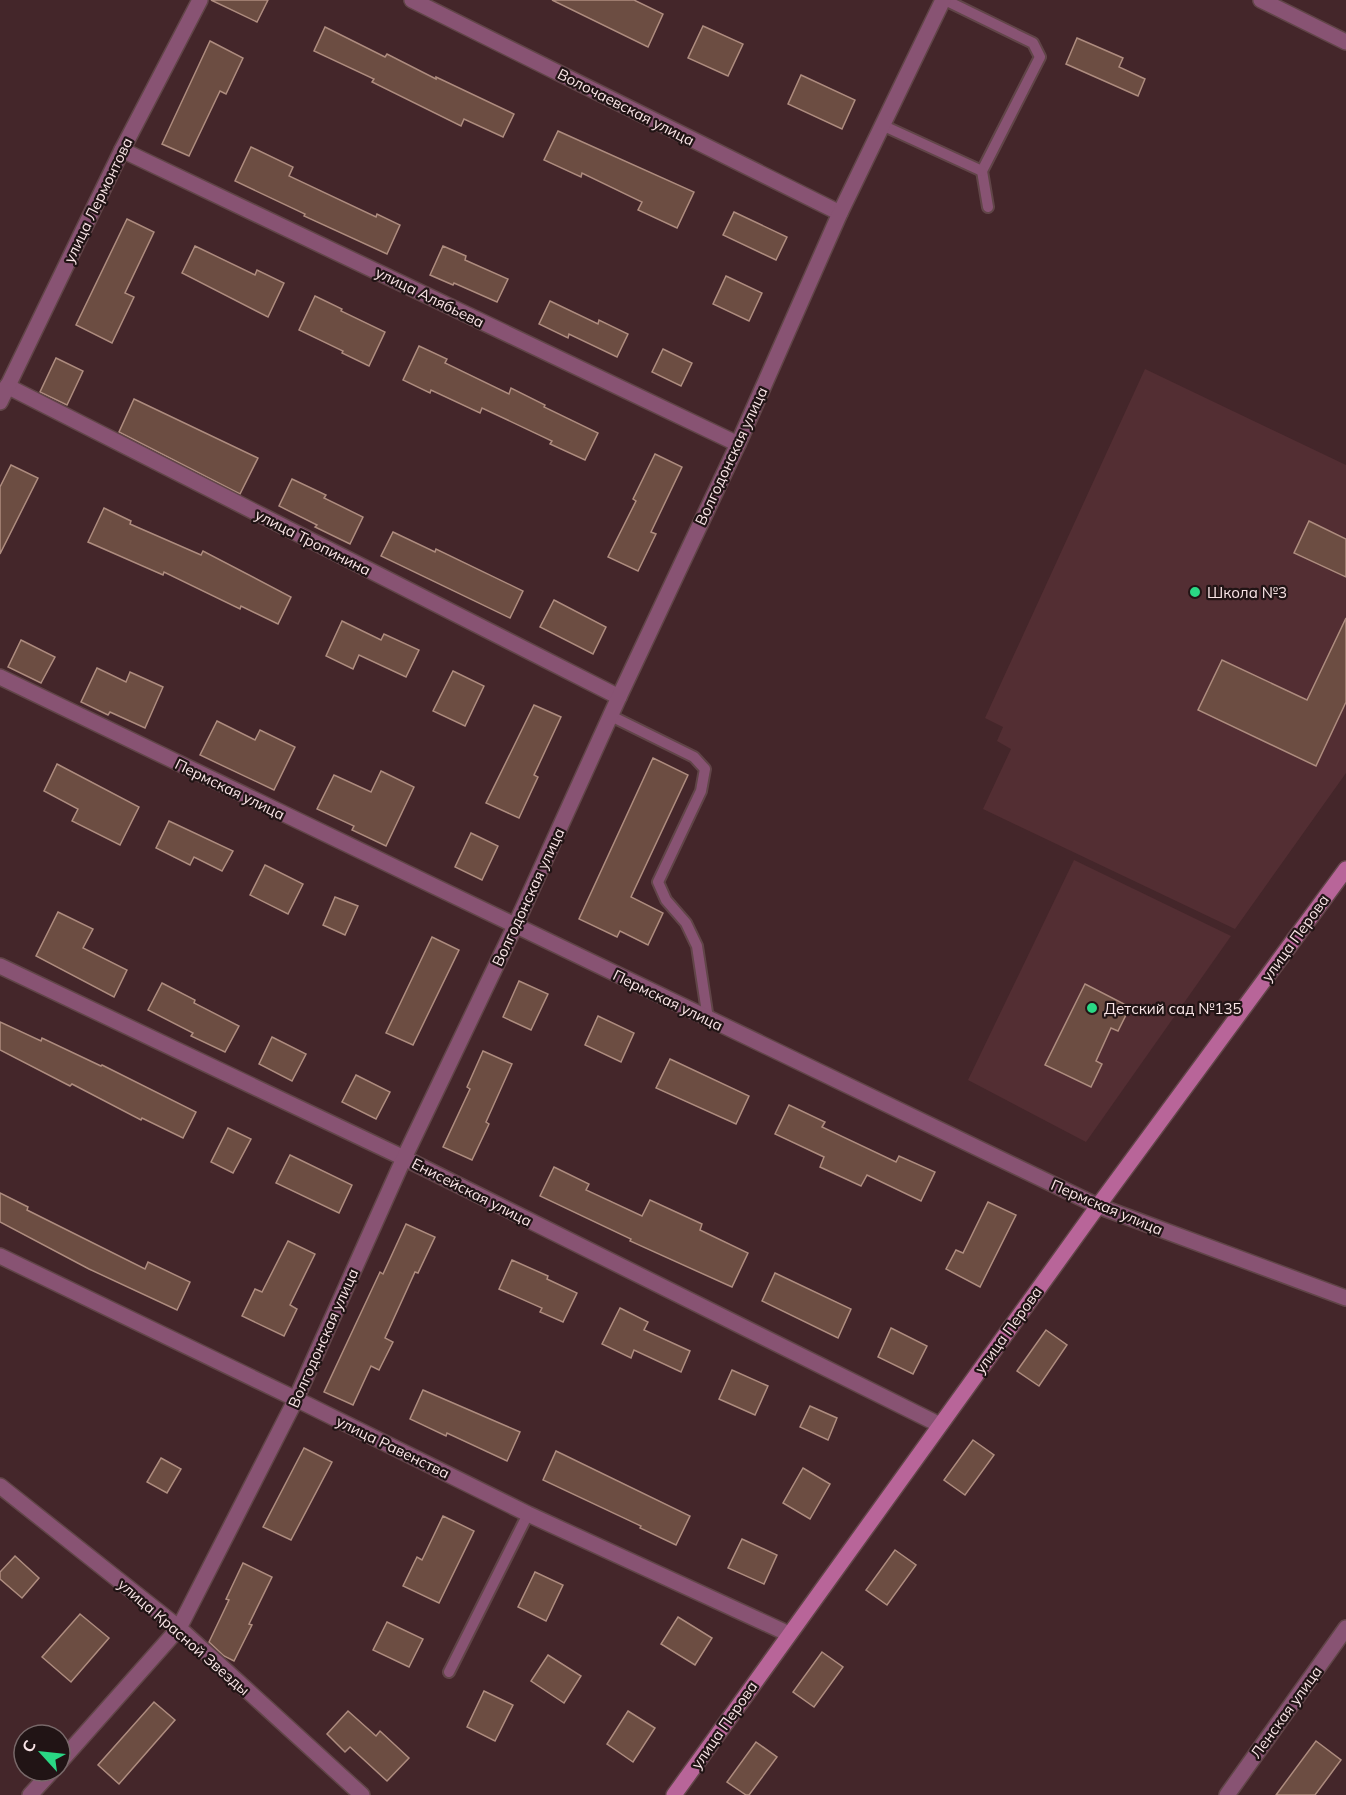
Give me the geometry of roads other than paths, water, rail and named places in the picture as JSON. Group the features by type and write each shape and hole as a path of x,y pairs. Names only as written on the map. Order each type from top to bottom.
{"main road":[{"name":"улица Перова","path":"674,1795 1098,1206 1346,869"}],"street":[{"name":"улица Лермонтова","path":"0,402 122,150 200,0"},
{"name":"Волочаевская улица","path":"412,0 840,213"},
{"name":"Волгодонская улица","path":"72,1748 179,1628 296,1399 404,1158 515,926 738,444 840,213 944,0"},
{"path":"1261,0 1346,42"},
{"name":"улица Алябьева","path":"122,150 738,444"},
{"name":"улица Тропинина","path":"7,386 619,697"},
{"name":"Пермская улица","path":"0,677 1098,1206 1346,1298"},
{"name":"Енисейская улица","path":"0,966 404,1158 940,1425"},
{"name":"улица Равенства","path":"0,1256 528,1514 789,1634"},
{"name":"улица Красной Звезды","path":"0,1486 179,1628 362,1795"},
{"name":"Ленская улица","path":"1227,1795 1346,1628"},
{"path":"30,1795 41,1783"}],"lane":[{"path":"944,0 1033,43 1040,57 982,171 988,207"},
{"path":"884,126 982,171"},
{"path":"611,716 694,757 705,769 701,790 658,882 666,900 686,923 697,946 708,1019"},
{"path":"449,1672 528,1514"}],"place":[{"name":"Школа №3","path":"1195,592"},
{"name":"Детский сад №135","path":"1092,1008"}]}
